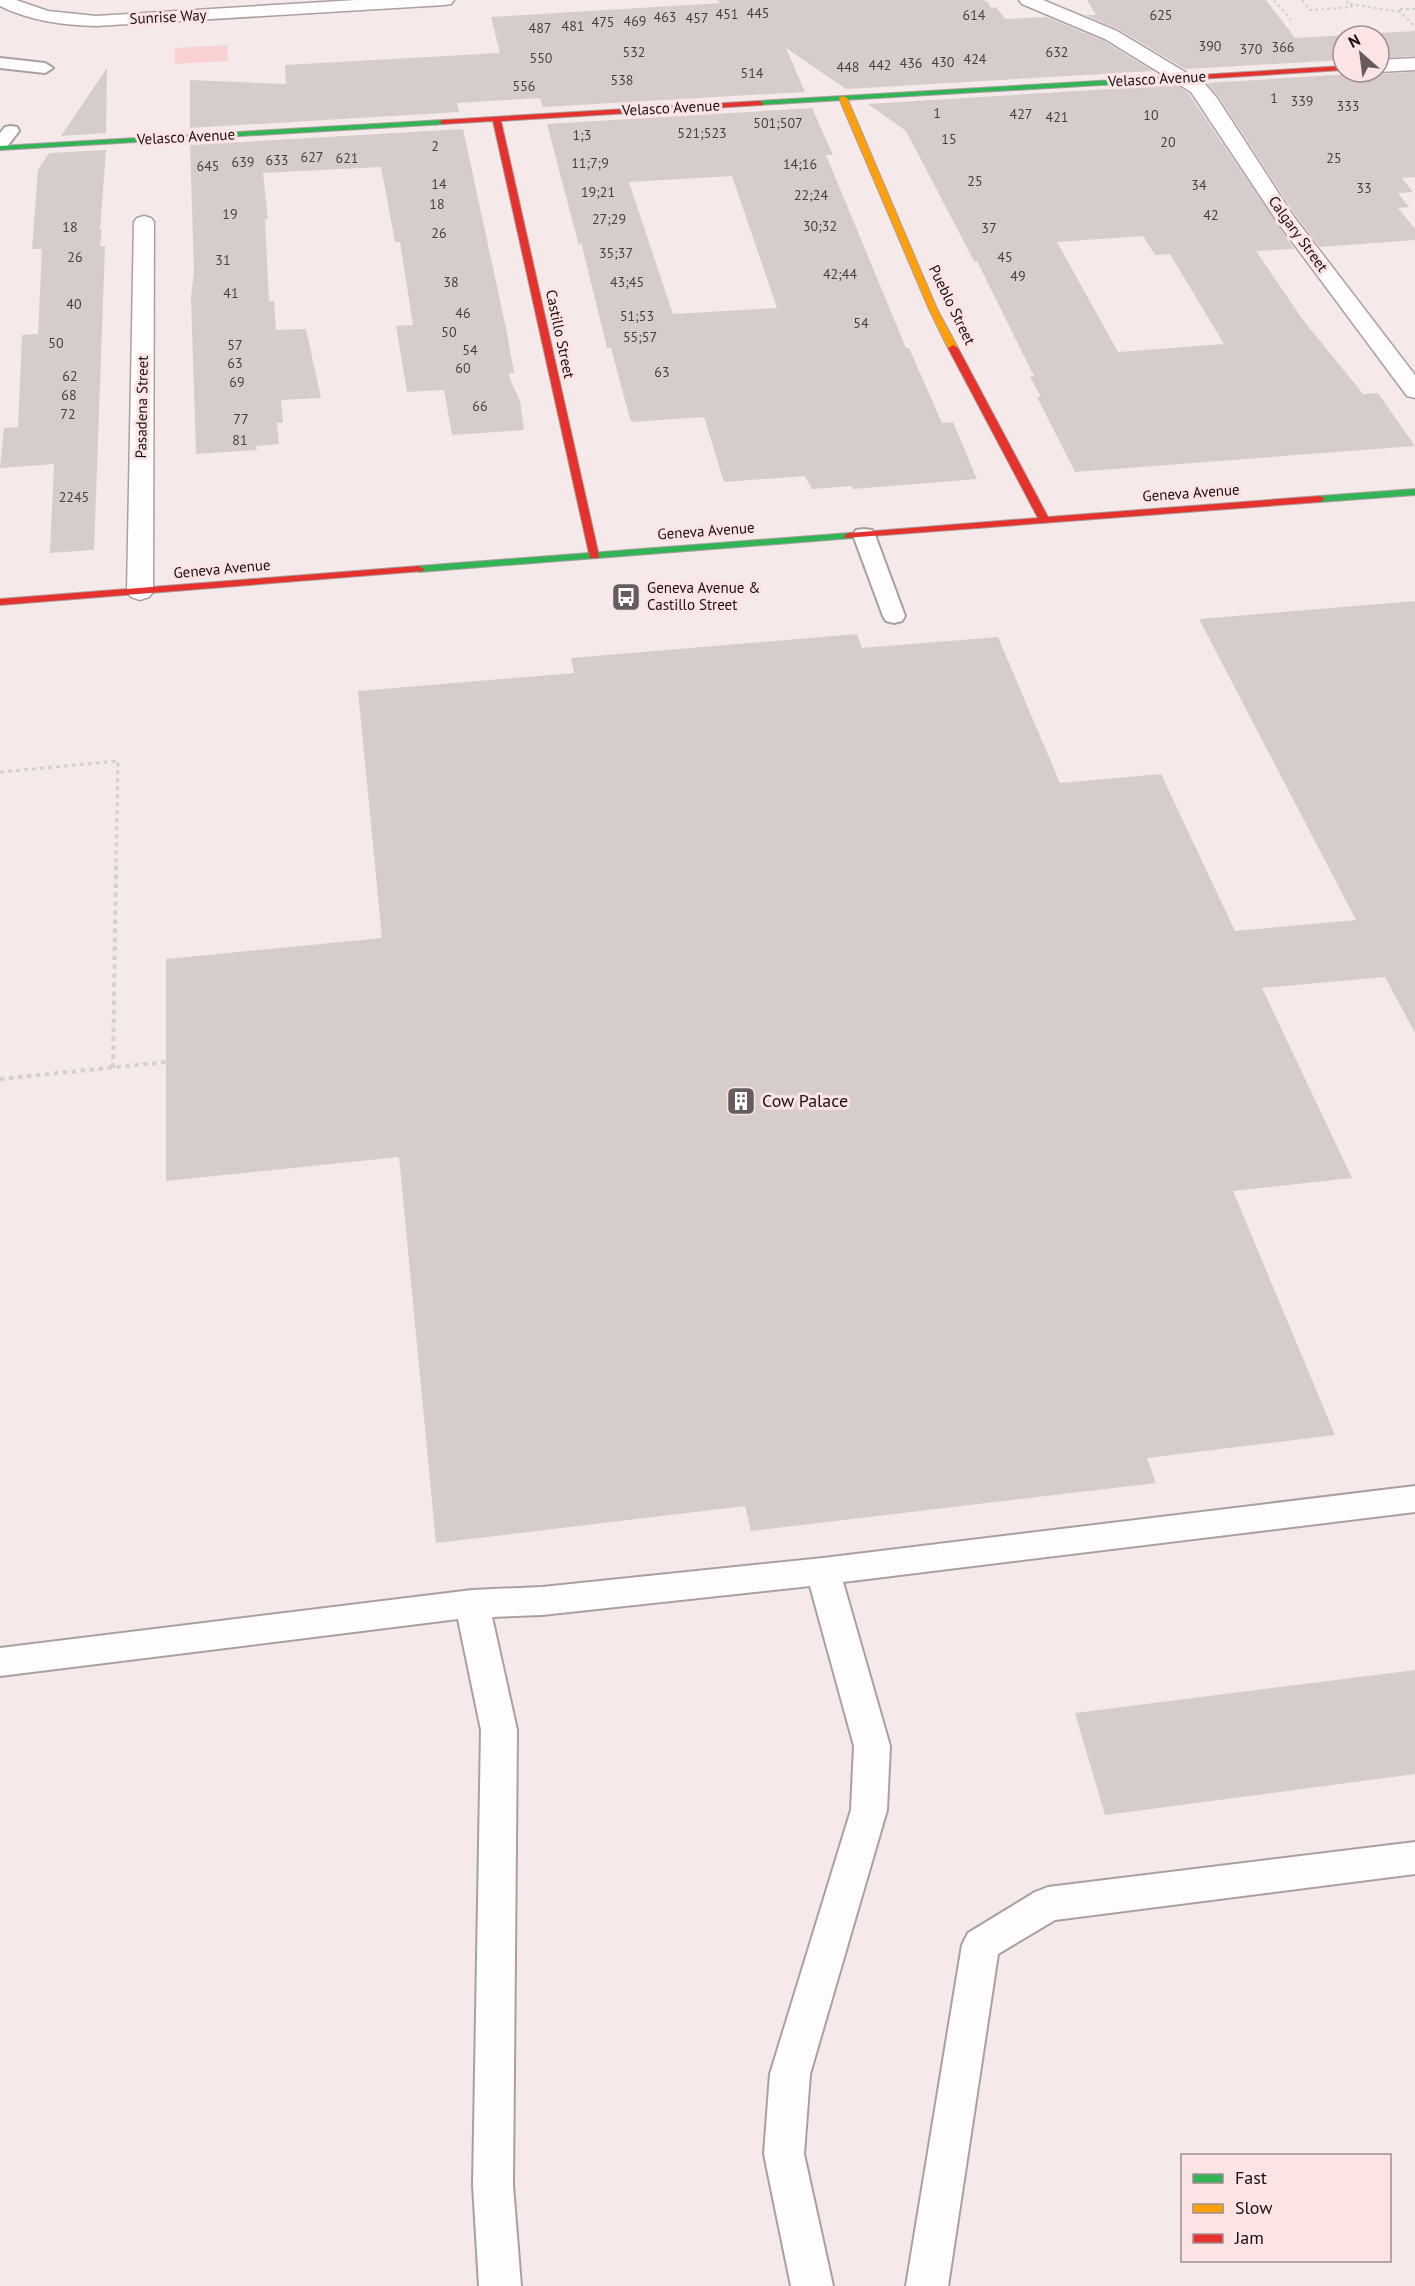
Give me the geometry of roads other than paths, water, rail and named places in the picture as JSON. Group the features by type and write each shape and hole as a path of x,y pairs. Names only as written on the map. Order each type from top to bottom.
{"street":[{"name":"Sunrise Way","path":"2,0 22,10 48,18 96,21 142,9 445,0"},
{"name":"Calgary Street","path":"1028,0 1112,35 1182,78 1207,98 1286,220 1411,380"},
{"path":"1391,65 1415,64"},
{"name":"Velasco Avenue","path":"4,141 496,118 1331,69"},
{"name":"Pueblo Street","path":"843,98 933,309 1044,520"},
{"name":"Castillo Street","path":"496,118 594,556"},
{"name":"Pasadena Street","path":"140,592 144,222"},
{"name":"Geneva Avenue","path":"0,602 1415,492"}],"lane":[{"path":"0,63 45,68"},
{"path":"864,535 894,616"},
{"path":"0,1662 472,1604 542,1601 823,1570 1415,1498"},
{"path":"812,2286 784,2154 790,2074 869,1810 872,1746 823,1570"},
{"path":"472,1604 499,1730 493,2185 500,2286"},
{"path":"927,2286 981,1945 1048,1904 1415,1858"}],"place":[{"name":"Geneva Avenue & Castillo Street","path":"626,597"},
{"name":"Cow Palace","path":"741,1101"}]}
